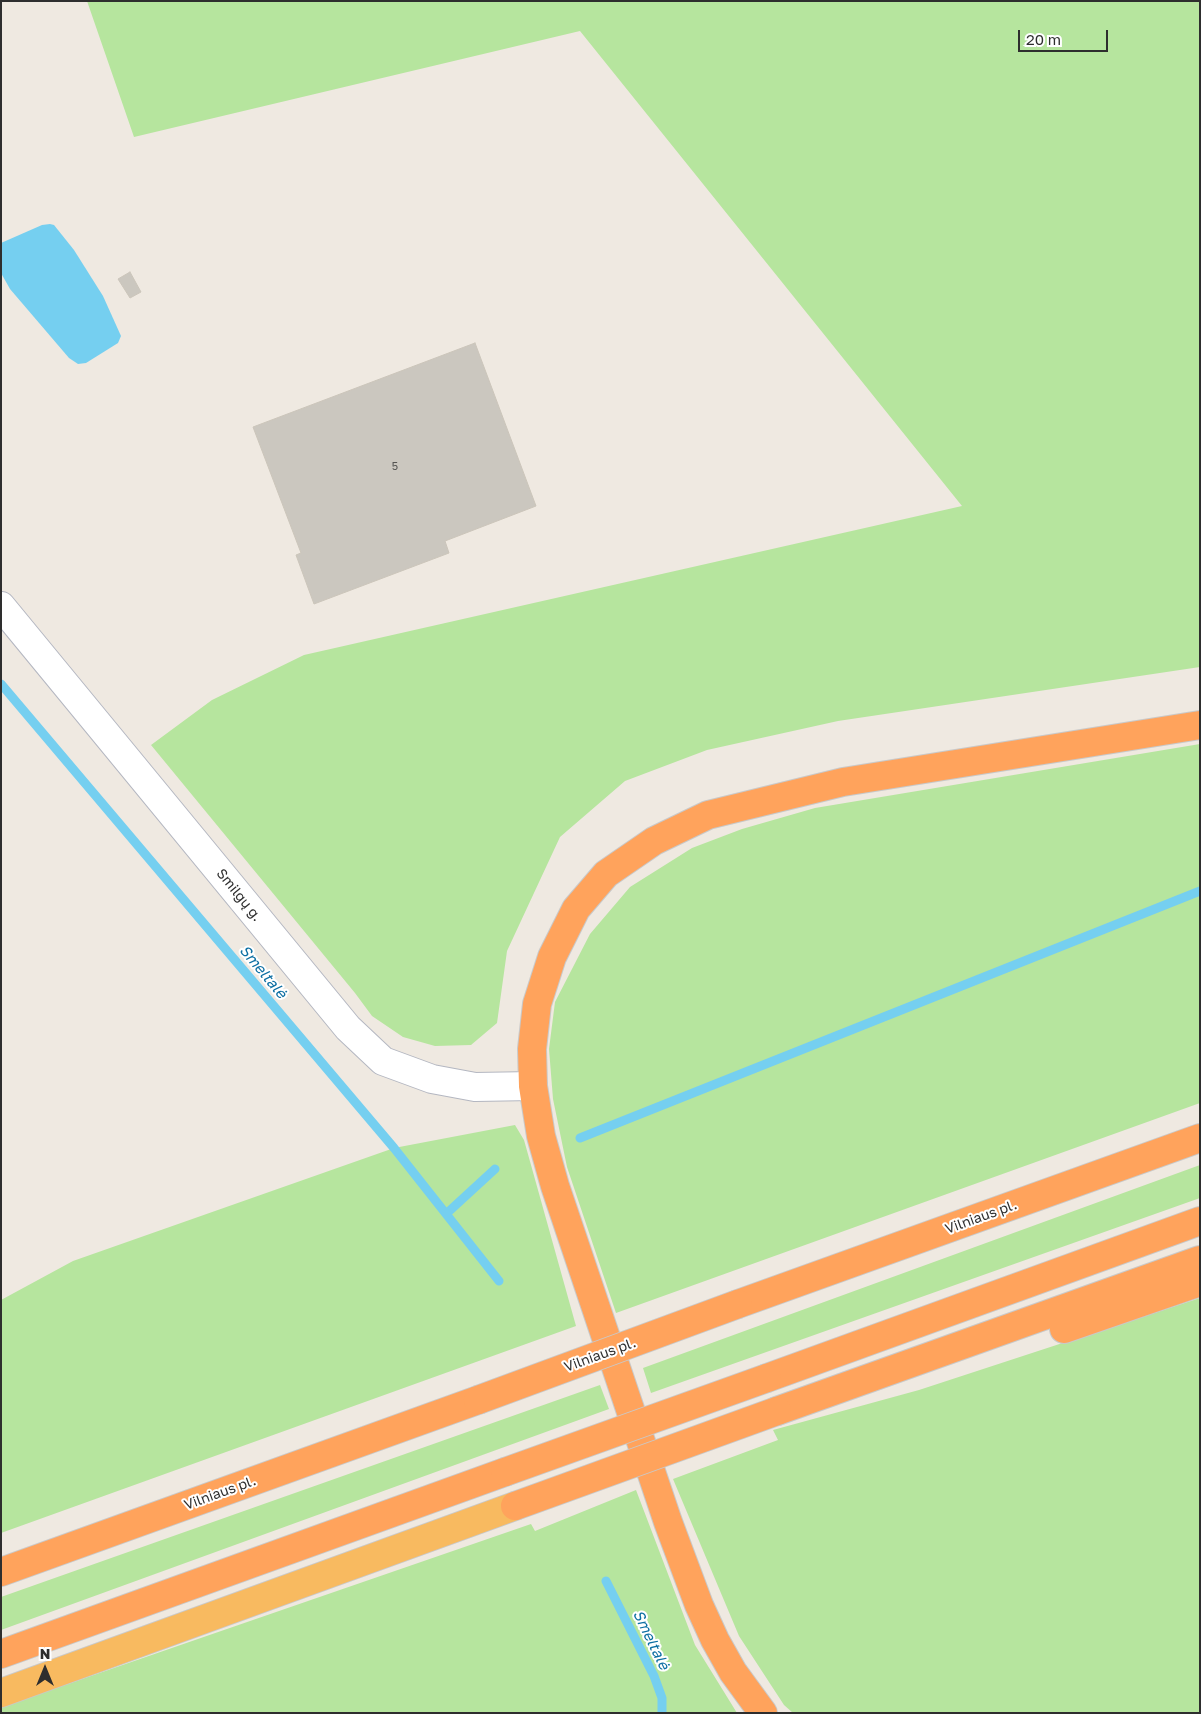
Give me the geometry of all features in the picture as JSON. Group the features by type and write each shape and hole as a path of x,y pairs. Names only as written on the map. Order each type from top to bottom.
{"highway":[{"path":"763,1713 733,1672 715,1640 668,1522 555,1186 541,1136 533,1086 532,1049 537,1004 552,957 576,909 606,874 654,841 708,815 842,782 1200,725"},
{"name":"Vilniaus pl.","path":"1,1572 1200,1138"},
{"path":"1,1654 1200,1222"},
{"path":"1,1693 1200,1260"},
{"path":"907,1365 1026,1341 1200,1282"}],"street":[{"name":"Smilgų g.","path":"1,606 348,1028 383,1061 432,1079 475,1087 533,1086"}],"green space":[{"path":"87,1 1200,1 1200,667 838,721 707,750 625,781 560,837 507,951 497,1023 471,1045 435,1046 403,1037 372,1016 151,745 212,700 304,655 962,506 580,31 134,137"},
{"path":"1200,744 1200,1103 616,1313 567,1167 553,1099 549,1049 555,1002 590,934 630,887 692,848 742,829 815,808"},
{"path":"515,1125 524,1140 576,1326 1,1533 1,1300 73,1261 394,1148"},
{"path":"1200,1165 1200,1198 651,1393 643,1368"},
{"path":"1200,1298 1200,1713 793,1713 784,1705 739,1636 673,1479 778,1440 773,1430 919,1390"},
{"path":"600,1385 609,1409 1,1630 1,1597"},
{"path":"636,1490 695,1645 737,1713 1,1713 1,1707 531,1524 535,1531"}],"water":[{"path":"42,225 54,225 74,250 103,296 121,336 118,343 86,363 78,364 69,358 10,289 1,273 1,243"}],"building":[{"path":"130,272 141,292 130,298 118,279"},
{"path":"475,343 536,506 445,541 449,553 314,604 296,555 301,553 253,427"}],"waterway":[{"name":"Smeltalė","path":"1,684 394,1148 499,1281"},
{"path":"580,1138 1200,891"},
{"path":"446,1214 495,1169"},
{"name":"Smeltalė","path":"606,1581 654,1676 662,1698 662,1713"}]}
